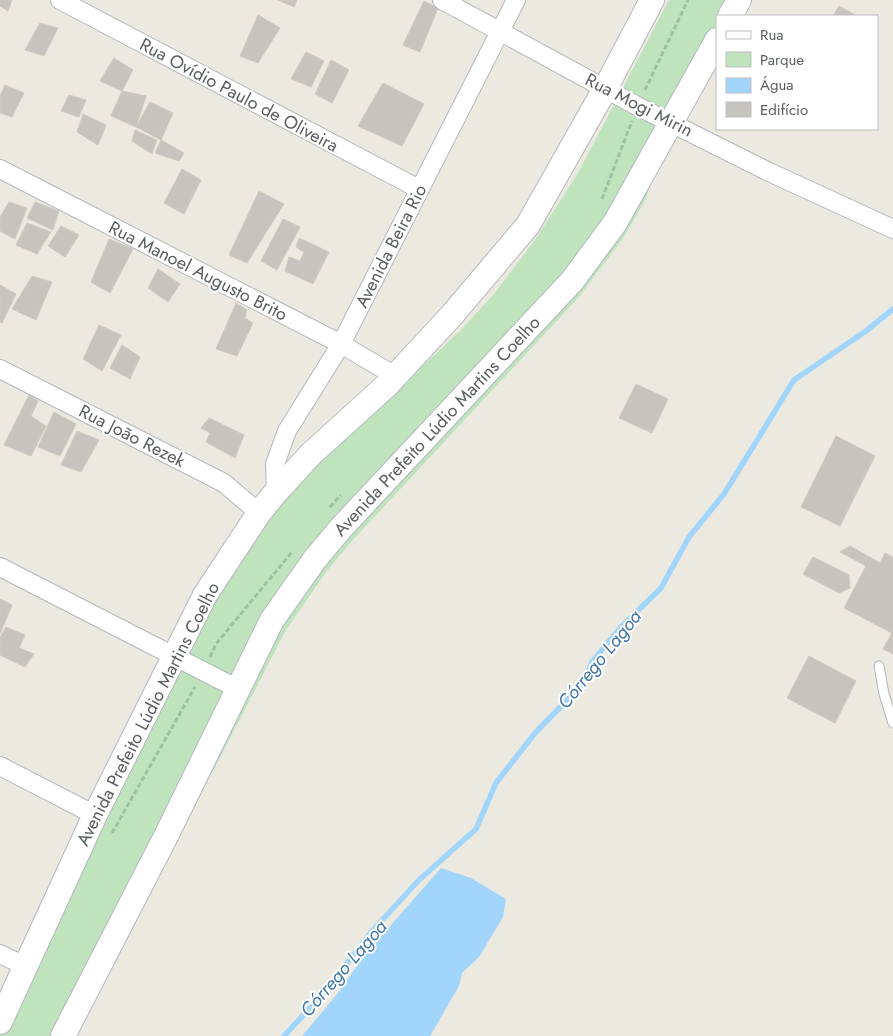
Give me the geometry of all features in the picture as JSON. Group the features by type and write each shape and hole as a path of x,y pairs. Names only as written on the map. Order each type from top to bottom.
{"main road":[{"name":"Avenida Prefeito Lúdio Martins Coelho","path":"0,1022 95,815 205,595 258,513 276,492 311,454 395,376 452,315 528,225 605,89 652,0"},
{"path":"731,15 739,0"},
{"name":"Avenida Prefeito Lúdio Martins Coelho","path":"63,1036 272,620 315,559 572,281 615,223 640,182 716,42"}],"street":[{"name":"Rua Ovídio Paulo de Oliveira","path":"60,0 419,190"},
{"name":"Rua Mogi Mirin","path":"442,0 502,31 605,89 767,171 893,229"},
{"name":"Avenida Beira Rio","path":"276,492 275,464 287,430 341,344 502,31 516,0"},
{"name":"Rua Manoel Augusto Brito","path":"0,169 341,344 395,376"},
{"name":"Rua João Rezek","path":"0,369 224,483 258,513"},
{"path":"0,567 238,690"},
{"path":"0,766 95,815"},
{"path":"0,954 25,966"}],"lane":[{"path":"879,666 884,694 893,723"}],"green space":[{"path":"669,0 733,0 725,15 716,15 716,32 670,117 646,199 622,240 578,298 351,542 326,572 286,630 76,1036 0,1036 107,811 216,601 267,522 316,464 460,331 494,294 535,240 578,173"}],"water":[{"path":"441,868 471,878 506,899 503,917 479,957 462,973 459,986 430,1036 302,1036 339,992 363,957"}],"building":[{"path":"0,0 12,0 8,11 0,6"},
{"path":"278,0 297,0 294,7"},
{"path":"424,1 438,8 420,52 403,45"},
{"path":"839,6 855,15 834,15"},
{"path":"258,15 280,28 258,63 240,56"},
{"path":"40,23 58,28 44,56 25,50"},
{"path":"306,52 324,61 311,87 291,79"},
{"path":"114,58 133,70 122,91 100,81"},
{"path":"331,60 349,70 332,103 315,94"},
{"path":"383,83 424,104 402,146 358,126"},
{"path":"5,85 24,93 12,117 0,113 0,96"},
{"path":"122,91 146,96 136,127 111,116"},
{"path":"69,95 86,100 79,117 61,111"},
{"path":"150,102 173,113 161,140 136,127"},
{"path":"83,114 106,125 98,145 77,132"},
{"path":"135,130 157,140 152,154 132,141"},
{"path":"161,140 184,153 179,161 155,153"},
{"path":"182,169 201,180 184,214 164,203"},
{"path":"259,191 284,204 247,263 229,255"},
{"path":"9,202 27,208 15,239 0,231 0,217"},
{"path":"35,202 59,211 53,230 27,218"},
{"path":"283,219 300,227 277,270 261,261"},
{"path":"27,223 51,232 37,254 16,245"},
{"path":"61,226 79,235 65,257 48,246"},
{"path":"299,238 329,252 313,284 285,271 289,257 300,261 304,252 296,247"},
{"path":"109,239 133,249 110,293 91,282"},
{"path":"158,269 180,284 168,302 148,288"},
{"path":"32,276 52,282 36,320 12,309"},
{"path":"0,285 16,294 2,323 0,322"},
{"path":"236,303 247,310 245,318 253,323 237,356 216,349"},
{"path":"99,325 121,335 102,371 83,359"},
{"path":"122,345 140,357 130,379 110,368"},
{"path":"636,384 668,399 652,433 619,418"},
{"path":"29,395 38,401 31,416 46,426 31,456 4,445"},
{"path":"54,412 76,424 60,456 38,447"},
{"path":"209,418 244,435 235,458 206,442 210,433 201,428"},
{"path":"77,431 99,440 81,472 61,465"},
{"path":"836,436 875,456 840,526 801,507"},
{"path":"850,546 880,563 885,553 893,557 893,654 883,649 892,633 844,608 866,566 840,552"},
{"path":"813,557 849,575 850,588 839,593 803,574"},
{"path":"0,599 12,605 0,634"},
{"path":"6,627 25,635 19,648 34,654 25,667 0,655 0,637"},
{"path":"809,656 856,681 835,723 787,698"}],"waterway":[{"name":"Córrego Lagoa","path":"284,1036 323,994 373,930 419,880 476,829 496,783 535,733 582,685 592,662 621,627 661,588 689,537 724,494 794,380 866,331 893,309"}]}
